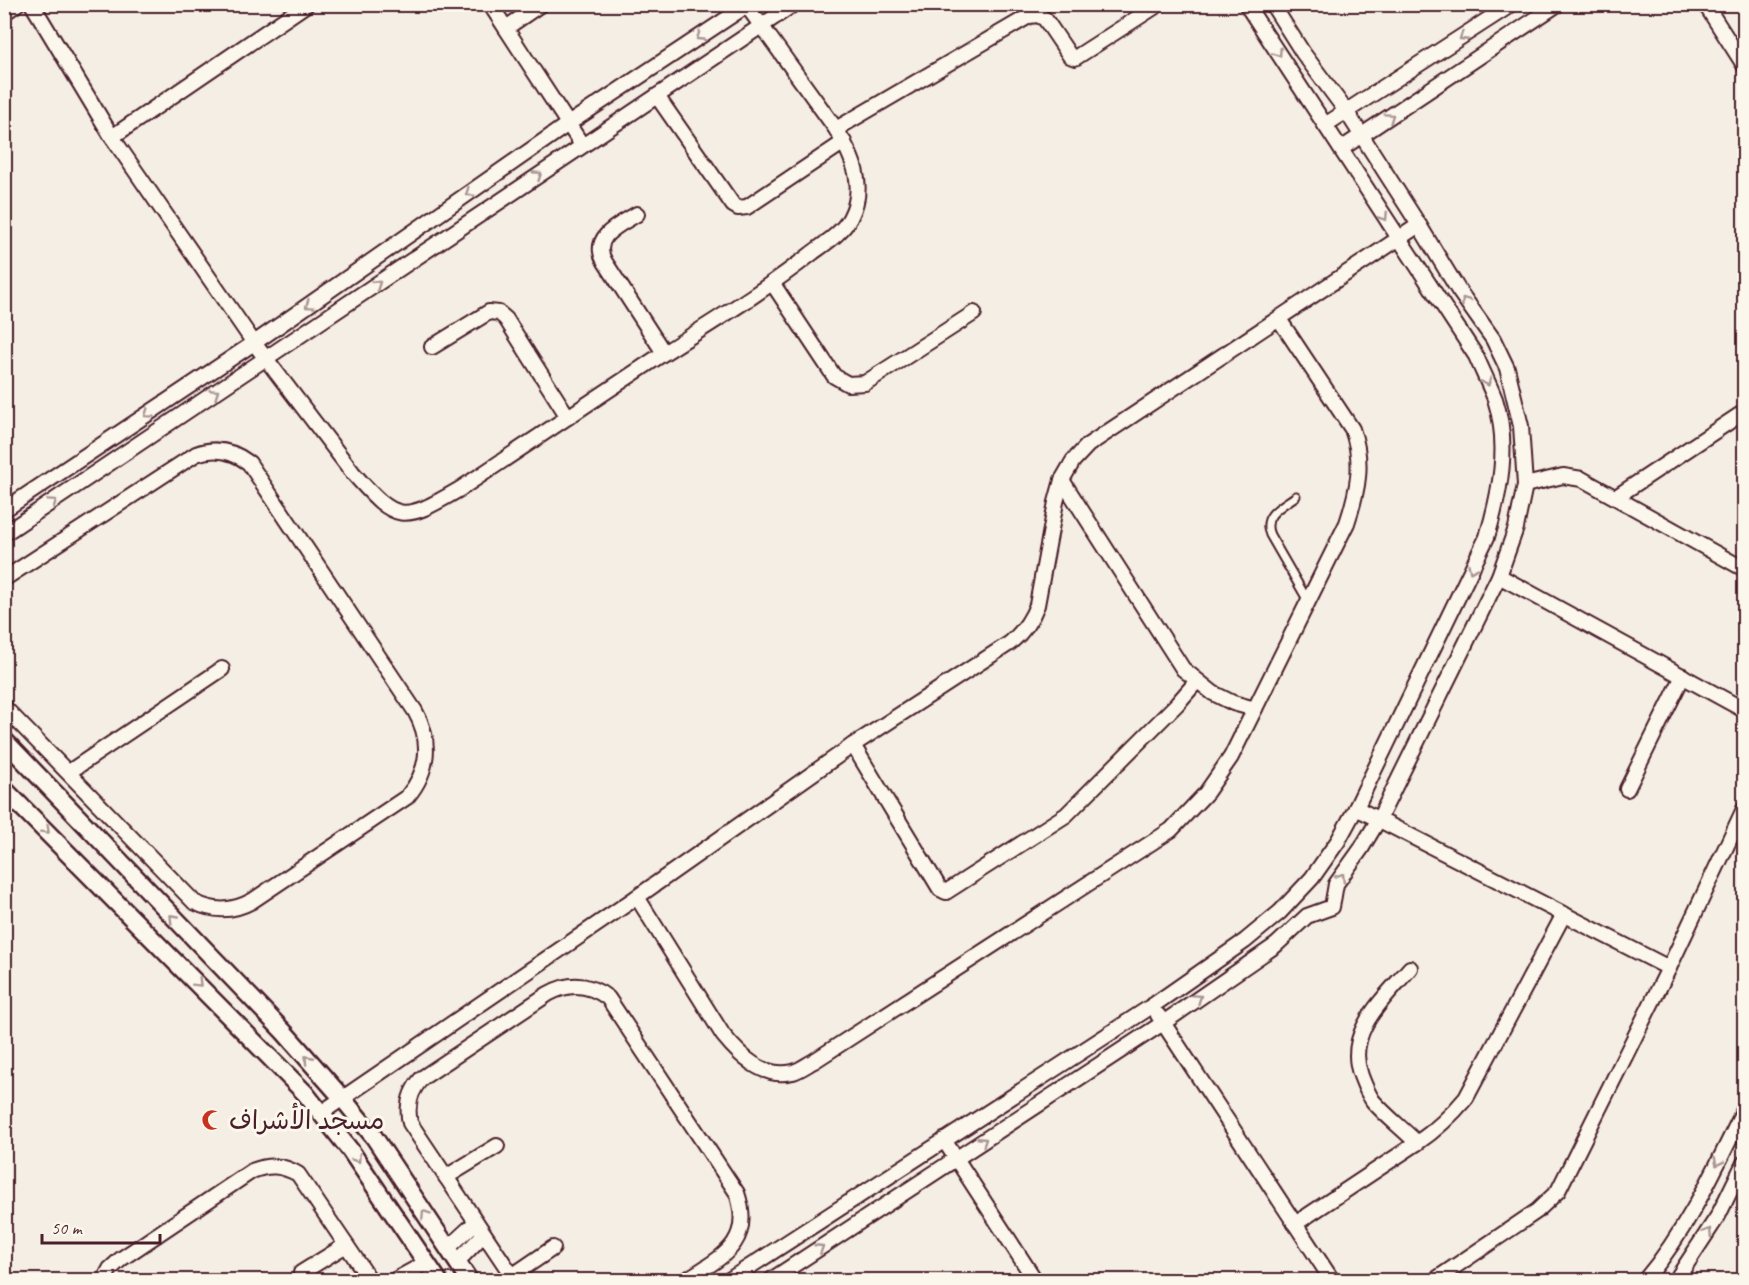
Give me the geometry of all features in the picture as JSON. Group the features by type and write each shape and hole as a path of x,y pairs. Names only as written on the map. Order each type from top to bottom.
{"street":[{"path":"4,13 17,4"},
{"path":"4,510 254,343 568,124 748,5 836,129 855,166 859,184 857,202 850,219 837,234 773,284 439,502 407,514 397,513 386,507 353,472 254,343 112,136 32,4"},
{"path":"112,136 307,4"},
{"path":"490,4 582,145"},
{"path":"506,28 541,4"},
{"path":"4,534 794,4"},
{"path":"836,129 1036,10 1045,19 1070,56 1075,58 1159,4"},
{"path":"731,1280 1152,1006 1245,941 1280,912 1312,878 1338,841 1487,537 1500,495 1503,464 1501,433 1495,401 1476,356 1246,4"},
{"path":"771,1281 1163,1023 1276,945 1307,916 1332,907 1336,884 1361,849 1378,819 1499,576 1516,528 1525,485 1521,426 1507,368 1493,339 1459,291 1419,225 1360,137 1346,111 1303,53 1272,4"},
{"path":"1325,125 1512,4"},
{"path":"1341,149 1558,4"},
{"path":"1705,4 1744,65"},
{"path":"657,96 738,208 747,207 844,142"},
{"path":"637,214 607,233 600,250 605,262 664,353"},
{"path":"321,1113 637,897 853,745 1010,643 1032,619 1037,605 1062,480 1073,461 1088,445 1419,225"},
{"path":"773,284 834,376 848,384 865,383 974,314"},
{"path":"432,347 489,312 499,313 506,319 568,417"},
{"path":"637,897 723,1035 737,1053 754,1066 774,1072 793,1072 814,1061 1171,830 1206,793 1231,757 1347,523 1357,495 1358,444 1352,429 1279,320"},
{"path":"1616,497 1744,412"},
{"path":"4,579 196,454 213,450 231,453 249,463 415,711 424,730 427,750 423,770 407,796 252,901 234,909 214,909 194,902 4,707"},
{"path":"1525,485 1552,477 1582,478 1744,570"},
{"path":"1062,480 1174,656 1197,681 1213,693 1233,703 1255,709"},
{"path":"1499,576 1744,710"},
{"path":"68,772 222,669"},
{"path":"1627,789 1683,676"},
{"path":"853,745 940,889 946,892 1066,815 1197,681"},
{"path":"4,740 284,1032 343,1099 374,1137 469,1281"},
{"path":"52,790 68,780 68,772"},
{"path":"4,789 263,1049 321,1113 350,1150 432,1275 395,1281"},
{"path":"1356,807 1669,968"},
{"path":"1435,1281 1537,1211 1558,1191 1669,968 1744,809"},
{"path":"1295,1224 1437,1129 1466,1098 1564,914"},
{"path":"1410,968 1363,1026 1356,1055 1359,1070 1372,1100 1417,1143"},
{"path":"553,1248 514,1278 410,1123 408,1104 410,1095 422,1078 556,989 573,985 592,988 608,998 732,1184 740,1203 741,1223 734,1244 728,1253 686,1281"},
{"path":"1152,1006 1332,1281"},
{"path":"1645,1281 1677,1238 1695,1208 1744,1110"},
{"path":"944,1140 1035,1281"},
{"path":"446,1177 497,1146"},
{"path":"1676,1281 1718,1216 1744,1163"},
{"path":"104,1281 110,1269 121,1259 252,1172 265,1167 282,1167 298,1174 370,1281"},
{"path":"452,1255 476,1222"},
{"path":"452,1255 484,1234"},
{"path":"301,1273 346,1245"}],"lane":[{"path":"1296,496 1270,515 1267,526 1308,601"}],"place":[{"name":"مسجد الأشراف","path":"212,1120"}]}
